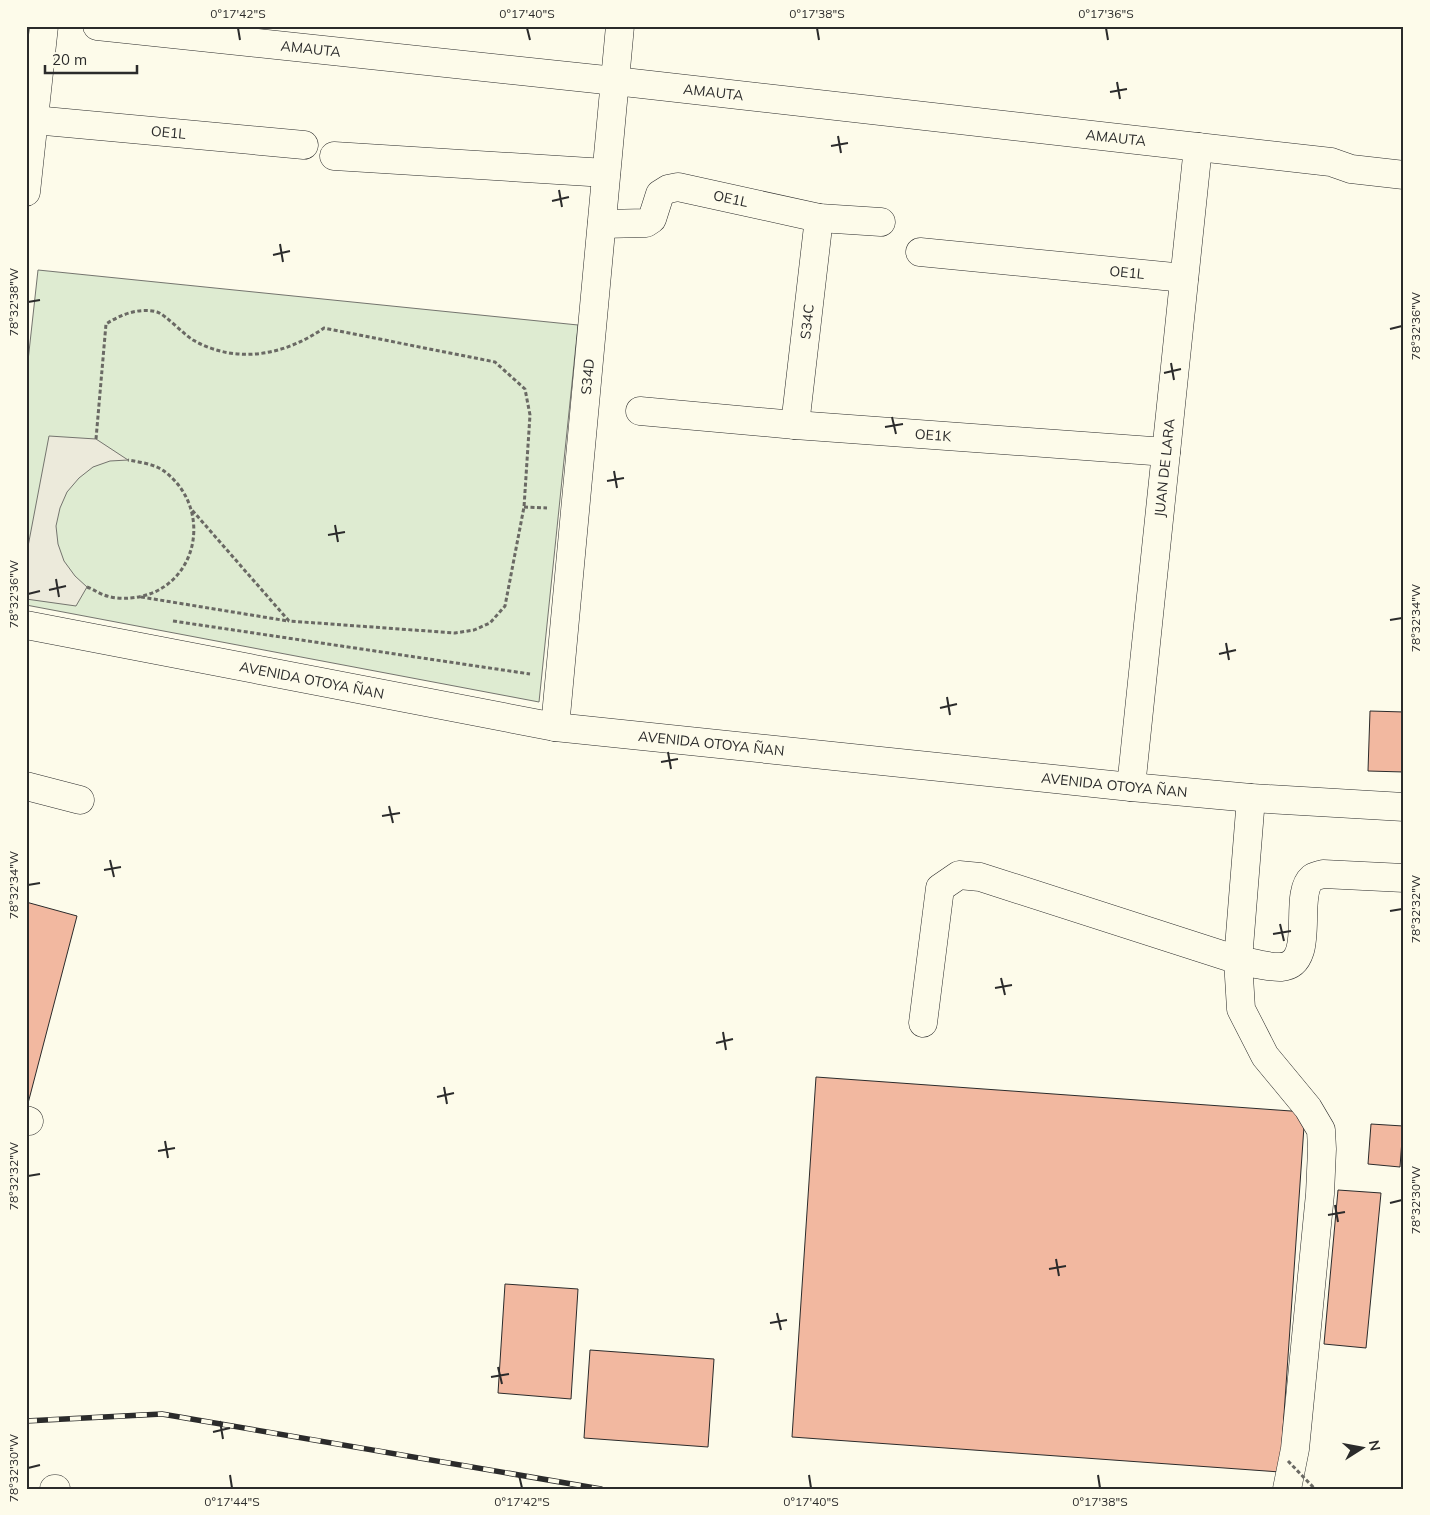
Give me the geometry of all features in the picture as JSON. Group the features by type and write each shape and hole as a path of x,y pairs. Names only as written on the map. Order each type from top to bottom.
{"street":[{"path":"26,192 44,26"},
{"name":"AMAUTA","path":"97,26 615,81 1331,162 1352,169 1404,175"},
{"name":"S34D","path":"555,727 620,26"},
{"name":"OE1L","path":"34,120 304,145"},
{"name":"JUAN DE LARA","path":"1131,787 1198,147"},
{"path":"334,156 606,173"},
{"name":"OE1L","path":"602,224 646,222 652,219 660,194 668,189 678,187 819,218 881,222"},
{"name":"S34C","path":"795,425 819,218"},
{"name":"OE1L","path":"920,252 1184,278"},
{"name":"OE1K","path":"640,411 795,425 1166,452"},
{"name":"AVENIDA OTOYA ÑAN","path":"26,624 555,727 1131,787 1251,798 1404,807"},
{"path":"26,786 80,800"},
{"path":"1251,798 1238,960 1241,1009 1265,1056 1308,1108 1320,1130 1322,1149 1320,1194 1295,1449 1287,1489"},
{"path":"923,1023 940,888 959,875 980,878 1238,960 1281,967 1293,963 1300,953 1306,888 1312,878 1323,874 1404,878"}],"path":[{"path":"96,439 106,324 118,316 131,312 147,311 158,313 195,341 217,350 238,354 270,353 306,341 324,328 495,362 525,389 530,415 524,507 505,606 490,623 474,630 454,633 289,621 141,597"},
{"path":"87,586 105,596 122,599 141,597 157,591 172,580 184,567 192,550 194,532 192,510 187,497 176,482 162,470 146,463 128,460"},
{"path":"192,510 289,621"},
{"path":"165,619 559,679"},
{"path":"1288,1461 1315,1489"}],"green space":[{"path":"38,270 578,325 539,702 26,605 26,379"}],"shaded area":[{"path":"49,436 96,439 128,460 110,461 93,467 79,478 67,492 60,508 56,526 58,544 64,561 75,576 87,587 76,606 26,599 26,557"}],"building":[{"path":"1370,711 1404,712 1404,772 1368,771"},
{"path":"26,902 77,916 26,1111"},
{"path":"816,1077 1305,1112 1280,1472 792,1437"},
{"path":"1371,1124 1403,1126 1400,1167 1368,1164"},
{"path":"1338,1190 1381,1193 1366,1348 1324,1344"},
{"path":"505,1284 578,1289 571,1399 498,1393"},
{"path":"590,1350 714,1359 708,1447 584,1438"}],"railway":[{"path":"26,1421 162,1414 601,1489"}]}
